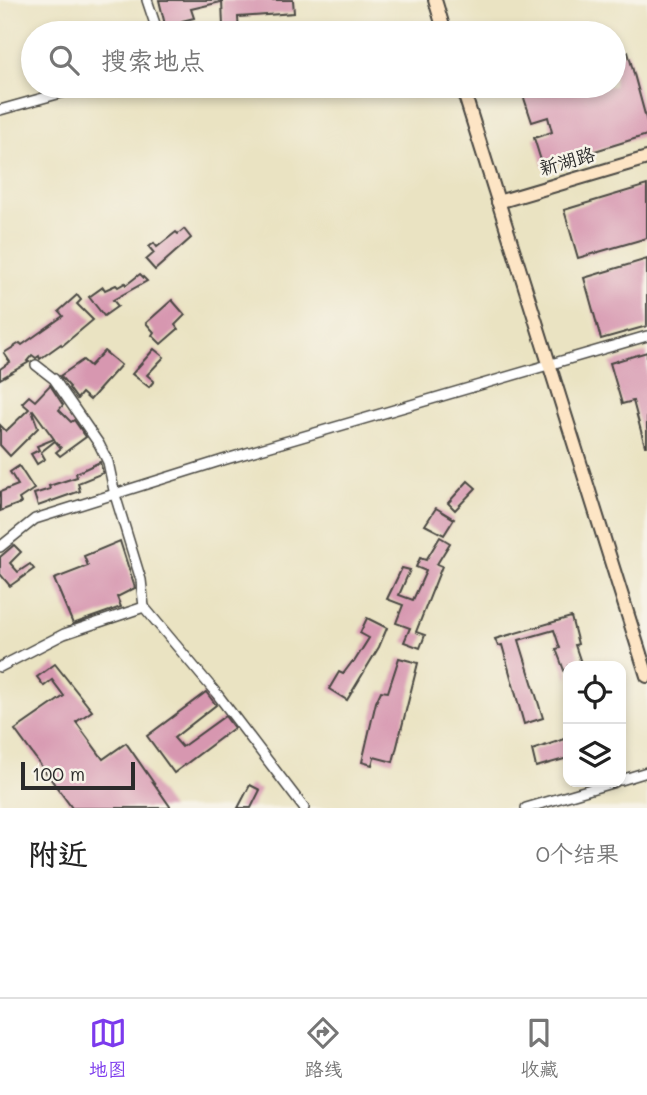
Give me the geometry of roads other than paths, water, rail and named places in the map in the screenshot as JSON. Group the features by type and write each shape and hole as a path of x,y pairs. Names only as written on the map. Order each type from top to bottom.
{"street":[{"path":"146,0 154,21"},
{"path":"435,0 441,21"},
{"path":"0,110 43,98"},
{"path":"466,98 647,676"},
{"name":"新湖路","path":"498,202 647,158"},
{"path":"0,547 35,519 223,460 647,336"},
{"path":"36,365 54,379 99,444 108,462 115,495 141,580 144,607 217,694 304,808"},
{"path":"0,667 64,634 144,607"},
{"path":"626,778 647,772"},
{"path":"526,808 598,787"}]}
